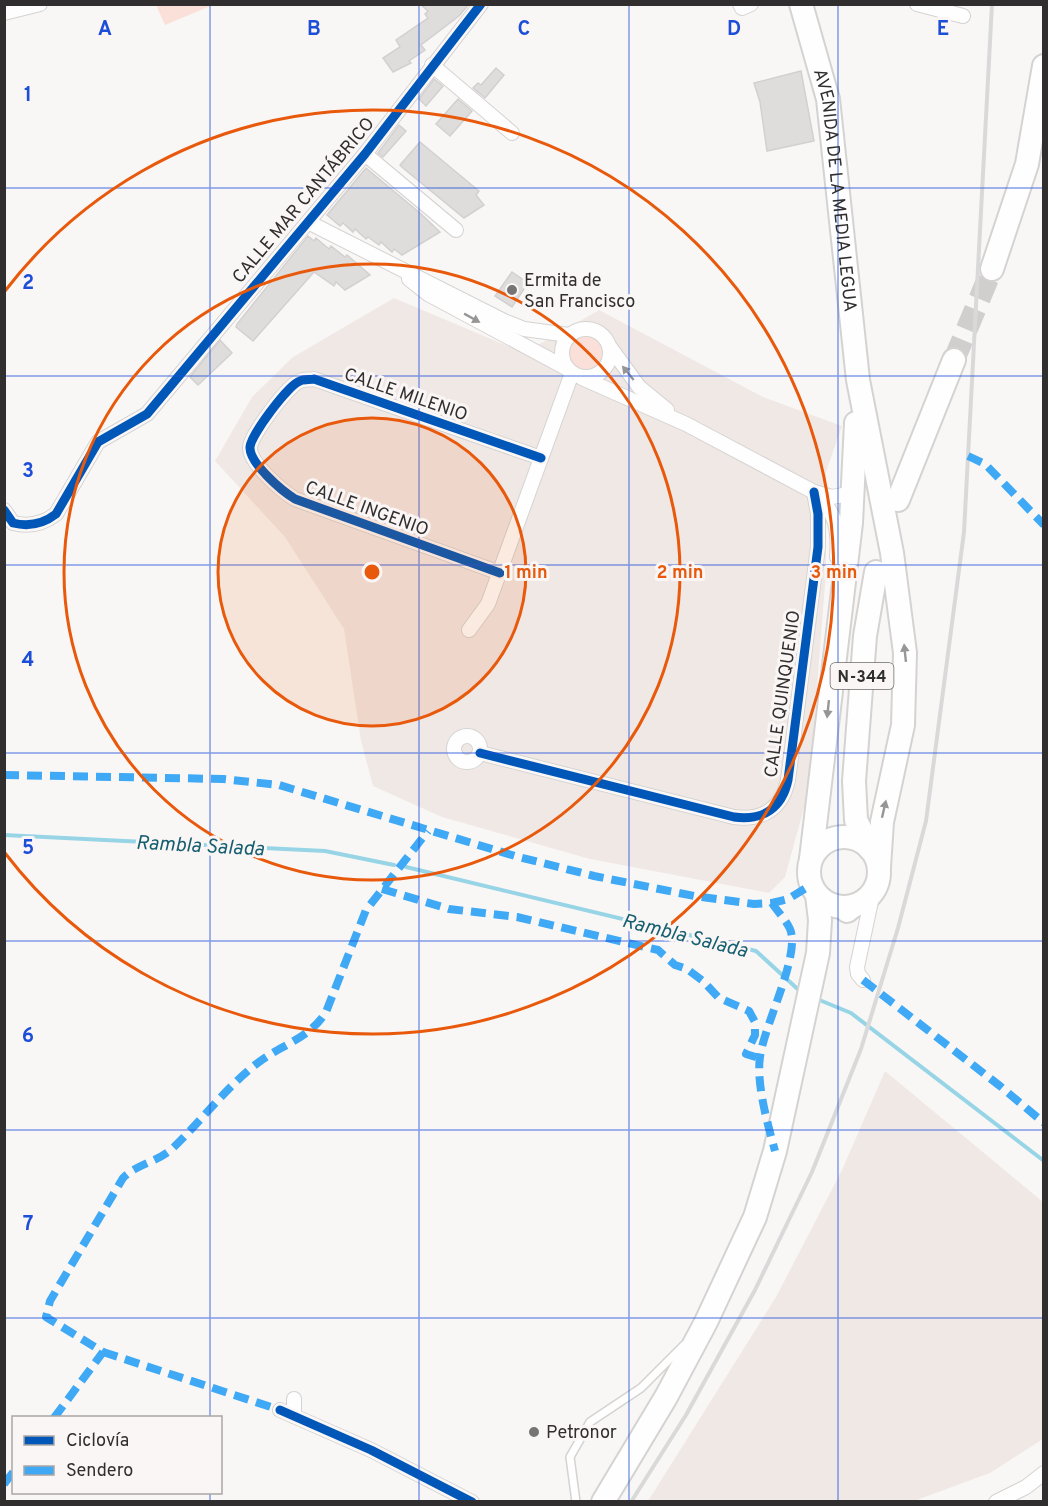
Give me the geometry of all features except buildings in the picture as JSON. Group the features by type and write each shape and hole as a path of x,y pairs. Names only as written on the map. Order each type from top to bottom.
{"main road":[{"name":"AVENIDA DE LA MEDIA LEGUA","path":"801,4 828,99 858,380"},
{"path":"992,268 1027,164 1044,66"},
{"path":"890,498 954,360"},
{"path":"603,1502 655,1417 706,1322 748,1236 762,1198 799,1042 816,963 820,914 817,896 808,875 817,851 832,676 854,493 858,380"},
{"path":"816,963 830,930 855,914 873,892 878,880 874,858 903,725 907,675 892,553 890,498 858,380"},
{"path":"854,493 866,488 890,498"},
{"name":"N-344","path":"874,858 856,820 854,781 865,636 876,572"},
{"name":"N-344","path":"817,851 839,819 854,781"},
{"path":"817,851 835,838 848,837 860,841 874,858"},
{"path":"817,896 833,906 855,914"}],"street":[{"path":"4,13 40,4"},
{"name":"CALLE MAR CANTÁBRICO","path":"4,510 13,524 25,526 47,520 56,514 98,442 147,414 365,154 432,65 482,4"},
{"path":"740,4 742,8 751,4"},
{"path":"917,4 963,16"},
{"path":"432,65 512,134"},
{"path":"365,154 456,230"},
{"path":"308,222 504,321 524,329 569,335"},
{"path":"388,263 428,294 573,373 686,424 814,492 832,497 854,493"},
{"path":"469,630 488,604 573,373 561,349 569,335 575,331 590,329 604,337 639,387 686,424"},
{"path":"573,373 599,374 609,361 609,344"},
{"name":"CALLE MILENIO","path":"271,413 289,389 300,380 314,379 541,458"},
{"name":"CALLE INGENIO","path":"271,413 253,437 250,448 252,459 282,491 295,499 500,573"},
{"path":"814,492 830,491 842,483 855,458"},
{"path":"814,492 827,505 837,526 832,596 832,676"},
{"name":"CALLE QUINQUENIO","path":"480,753 734,817 747,819 772,810 786,791 788,780 818,547 818,514 814,492"},
{"path":"855,914 856,971 863,980"},
{"path":"294,1399 294,1416"},
{"path":"280,1410 371,1450 472,1502"},
{"path":"996,1502 1026,1487 1044,1473"}],"lane":[{"path":"576,1502 570,1457 590,1422 641,1388 706,1322"}],"shaded area":[{"path":"156,5 213,5 165,25"},
{"path":"394,298 524,353 599,310 763,397 842,426 826,472 826,572 809,790 785,877 769,893 590,859 442,817 373,786 361,741 344,629 285,537 215,461 252,397 293,357"},
{"path":"586,332 601,338 607,353 601,368 586,374 571,368 565,353 571,338"},
{"path":"885,1071 1043,1202 1043,1439 990,1473 914,1501 648,1501 776,1297 842,1170"}],"waterway":[{"name":"Rambla Salada","path":"4,835 325,851 394,865"},
{"name":"Rambla Salada","path":"406,867 756,951 802,993"},
{"name":"Rambla Salada","path":"817,999 851,1013 1044,1161"}],"tunnel":[{"path":"954,360 992,269"}],"railway":[{"path":"631,1502 686,1415 755,1290 812,1172 861,1049 898,928 926,821 964,532 992,4"}],"marked path":[{"path":"968,456 985,464 1044,525"},
{"path":"4,775 223,779 279,785 515,856 594,876 694,896 754,904 772,903 788,899 811,885"},
{"path":"55,1416 103,1352 46,1317 50,1301 123,1178 168,1152 247,1071 304,1035 319,1021 326,1012 366,910 428,831"},
{"path":"382,889 449,909 517,917 658,950 675,965 687,969 703,981 719,998 749,1011 755,1022 755,1035 746,1054 759,1058"},
{"path":"772,903 790,929 792,941 791,955 763,1043 759,1068 761,1092 775,1151"},
{"path":"863,980 1044,1123"},
{"path":"103,1352 280,1410"},
{"path":"4,1484 12,1474"}],"cycle path":[{"path":"4,510 13,523 25,525 41,522 56,514 98,442 147,414 365,154 481,4"},
{"path":"500,573 295,499 282,490 260,468 251,454 252,441 263,422 287,391 300,381 314,379 541,458"},
{"path":"480,753 734,817 754,817 770,810 781,798 788,780 818,547 818,514 814,492"},
{"path":"280,1410 371,1450 472,1502"}],"place":[{"name":"Ermita de San Francisco","path":"512,290"},
{"name":"Petronor","path":"534,1432"}]}
